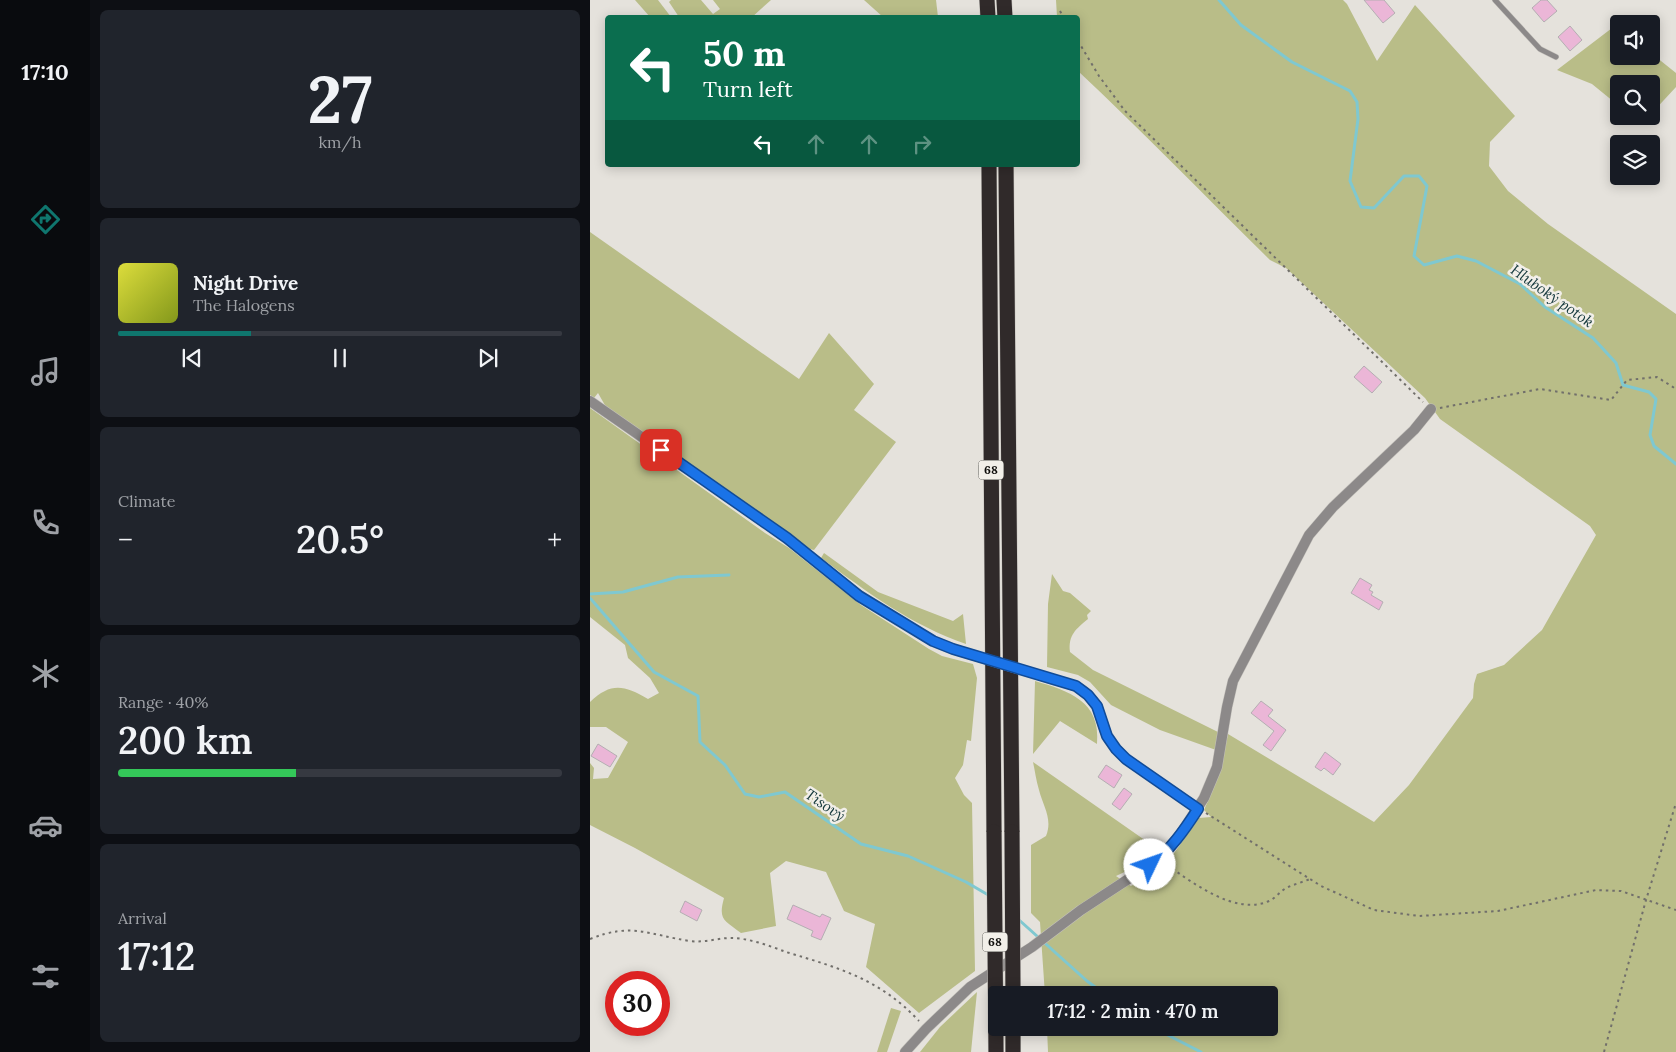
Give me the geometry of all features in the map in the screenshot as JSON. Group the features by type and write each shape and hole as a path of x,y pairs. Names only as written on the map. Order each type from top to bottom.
{"highway":[{"path":"987,0 988,15"},
{"path":"1004,0 1005,15"},
{"name":"68","path":"989,167 996,1052"},
{"name":"68","path":"1006,167 1012,986"},
{"path":"1013,1036 1013,1052"}],"street":[{"path":"590,400 787,538 859,596 933,641 953,649 1076,686 1088,695 1097,706 1107,736 1116,749 1126,759 1198,809"},
{"path":"905,1052 970,987 1032,947 1081,910 1159,859 1179,836 1198,809 1217,767 1226,708 1233,681 1309,535 1333,506 1414,430 1430,409"}],"lane":[{"path":"1496,0 1540,49 1556,57"}],"path":[{"path":"1060,11 1062,15"},
{"path":"1080,44 1099,76 1125,111 1430,409 1540,389 1612,400 1627,380 1657,377 1676,389"},
{"path":"1604,1052 1646,900 1676,803"},
{"path":"1198,809 1321,886 1374,910 1419,916 1498,911 1596,890 1621,891 1676,910"},
{"path":"1159,859 1193,883 1226,901 1249,905 1269,901 1287,887 1310,879"},
{"path":"590,938 607,932 634,929 690,941 711,942 731,938 769,946 845,970 880,988 906,1007 926,1029"}],"green space":[{"path":"635,0 658,0 669,15 648,15"},
{"path":"671,0 701,0 713,14 720,9 713,0 771,0 754,15 678,15 669,2"},
{"path":"864,0 936,0 938,15 881,15"},
{"path":"1056,0 1343,0 1347,4 1377,61 1415,5 1515,116 1490,142 1489,166 1508,191 1548,224 1676,314 1676,1052 1048,1052 1047,1036 1278,1036 1278,986 1044,986 1040,922 1031,913 1031,845 1046,836 1048,818 1033,762 1159,850 1148,861 1116,876 1131,886 1172,856 1199,818 1211,817 1204,810 1217,780 1228,734 1374,822 1409,785 1473,698 1477,674 1504,665 1542,630 1596,535 1590,526 1440,419 1425,398 1286,268 1270,260 1080,73 1080,15 1057,15"},
{"path":"1610,30 1610,65 1660,65 1660,60 1676,73 1676,87 1660,104 1660,75 1610,75 1610,99 1592,84 1557,70"},
{"path":"590,232 799,379 829,333 874,384 854,410 896,442 814,550 606,407 598,393 594,398 590,395"},
{"path":"590,408 765,533 789,548 861,605 942,656 973,664 977,678 971,741 967,740 963,765 955,778 964,795 972,803 975,971 919,1013 866,967 875,924 844,911 826,872 786,861 770,873 776,926 741,933 730,925 722,915 724,898 590,825 590,763 594,768 593,779 608,778 628,742 606,727 590,727 590,702 605,691 618,688 632,691 648,699 659,693 650,678 628,658 625,645 590,617"},
{"path":"824,553 878,592 953,621 963,614 966,644 927,627 890,607 821,558"},
{"path":"1052,574 1063,591 1070,593 1091,611 1087,615 1088,619 1077,629 1072,637 1070,652 1093,670 1218,732 1216,750 1160,730 1111,705 1090,682 1078,675 1047,667 1048,604"},
{"path":"1035,681 1071,694 1088,708 1094,717 1097,729 1097,744 1060,721 1033,754"},
{"path":"977,992 971,1052 920,1052 940,1027"},
{"path":"891,1008 901,1011 887,1052 877,1052"}],"building":[{"path":"1364,0 1384,0 1395,13 1383,23"},
{"path":"1541,0 1547,0 1557,11 1544,22 1532,8"},
{"path":"1570,26 1582,40 1570,51 1558,37"},
{"path":"1364,366 1382,382 1372,393 1354,377"},
{"path":"1360,578 1372,585 1369,590 1373,592 1371,595 1383,602 1379,610 1351,593"},
{"path":"1261,701 1273,710 1268,716 1286,730 1271,751 1263,745 1274,731 1251,713"},
{"path":"598,744 617,756 610,767 591,756"},
{"path":"1325,752 1341,764 1333,775 1324,768 1321,771 1315,767"},
{"path":"1106,765 1122,775 1114,788 1098,777"},
{"path":"1124,788 1132,794 1120,810 1112,804"},
{"path":"685,901 702,910 697,921 680,912"},
{"path":"793,905 820,917 822,914 831,918 821,940 811,936 813,931 787,919"}],"waterway":[{"name":"Hluboký potok","path":"1219,0 1241,25 1292,62 1350,91 1357,102 1358,119 1350,181 1361,207 1374,208 1404,176 1419,176 1427,186 1414,256 1424,265 1457,256 1476,261 1520,284 1545,307 1593,338 1616,363 1623,385 1649,392 1656,399 1650,435 1654,446 1676,464"},
{"path":"590,594 623,592 678,577 729,575"},
{"name":"Tisový","path":"590,598 654,672 698,696 700,742 725,765 745,794 759,797 785,792 861,844 908,856 966,882 990,896"},
{"name":"Tisový","path":"1018,919 1094,986"},
{"name":"Tisový","path":"1170,1036 1201,1052"}],"route":[{"path":"661,450 787,538 859,596 933,641 953,649 1076,686 1088,695 1097,706 1107,736 1116,749 1126,759 1198,809 1179,836 1159,859 1150,865"}]}
